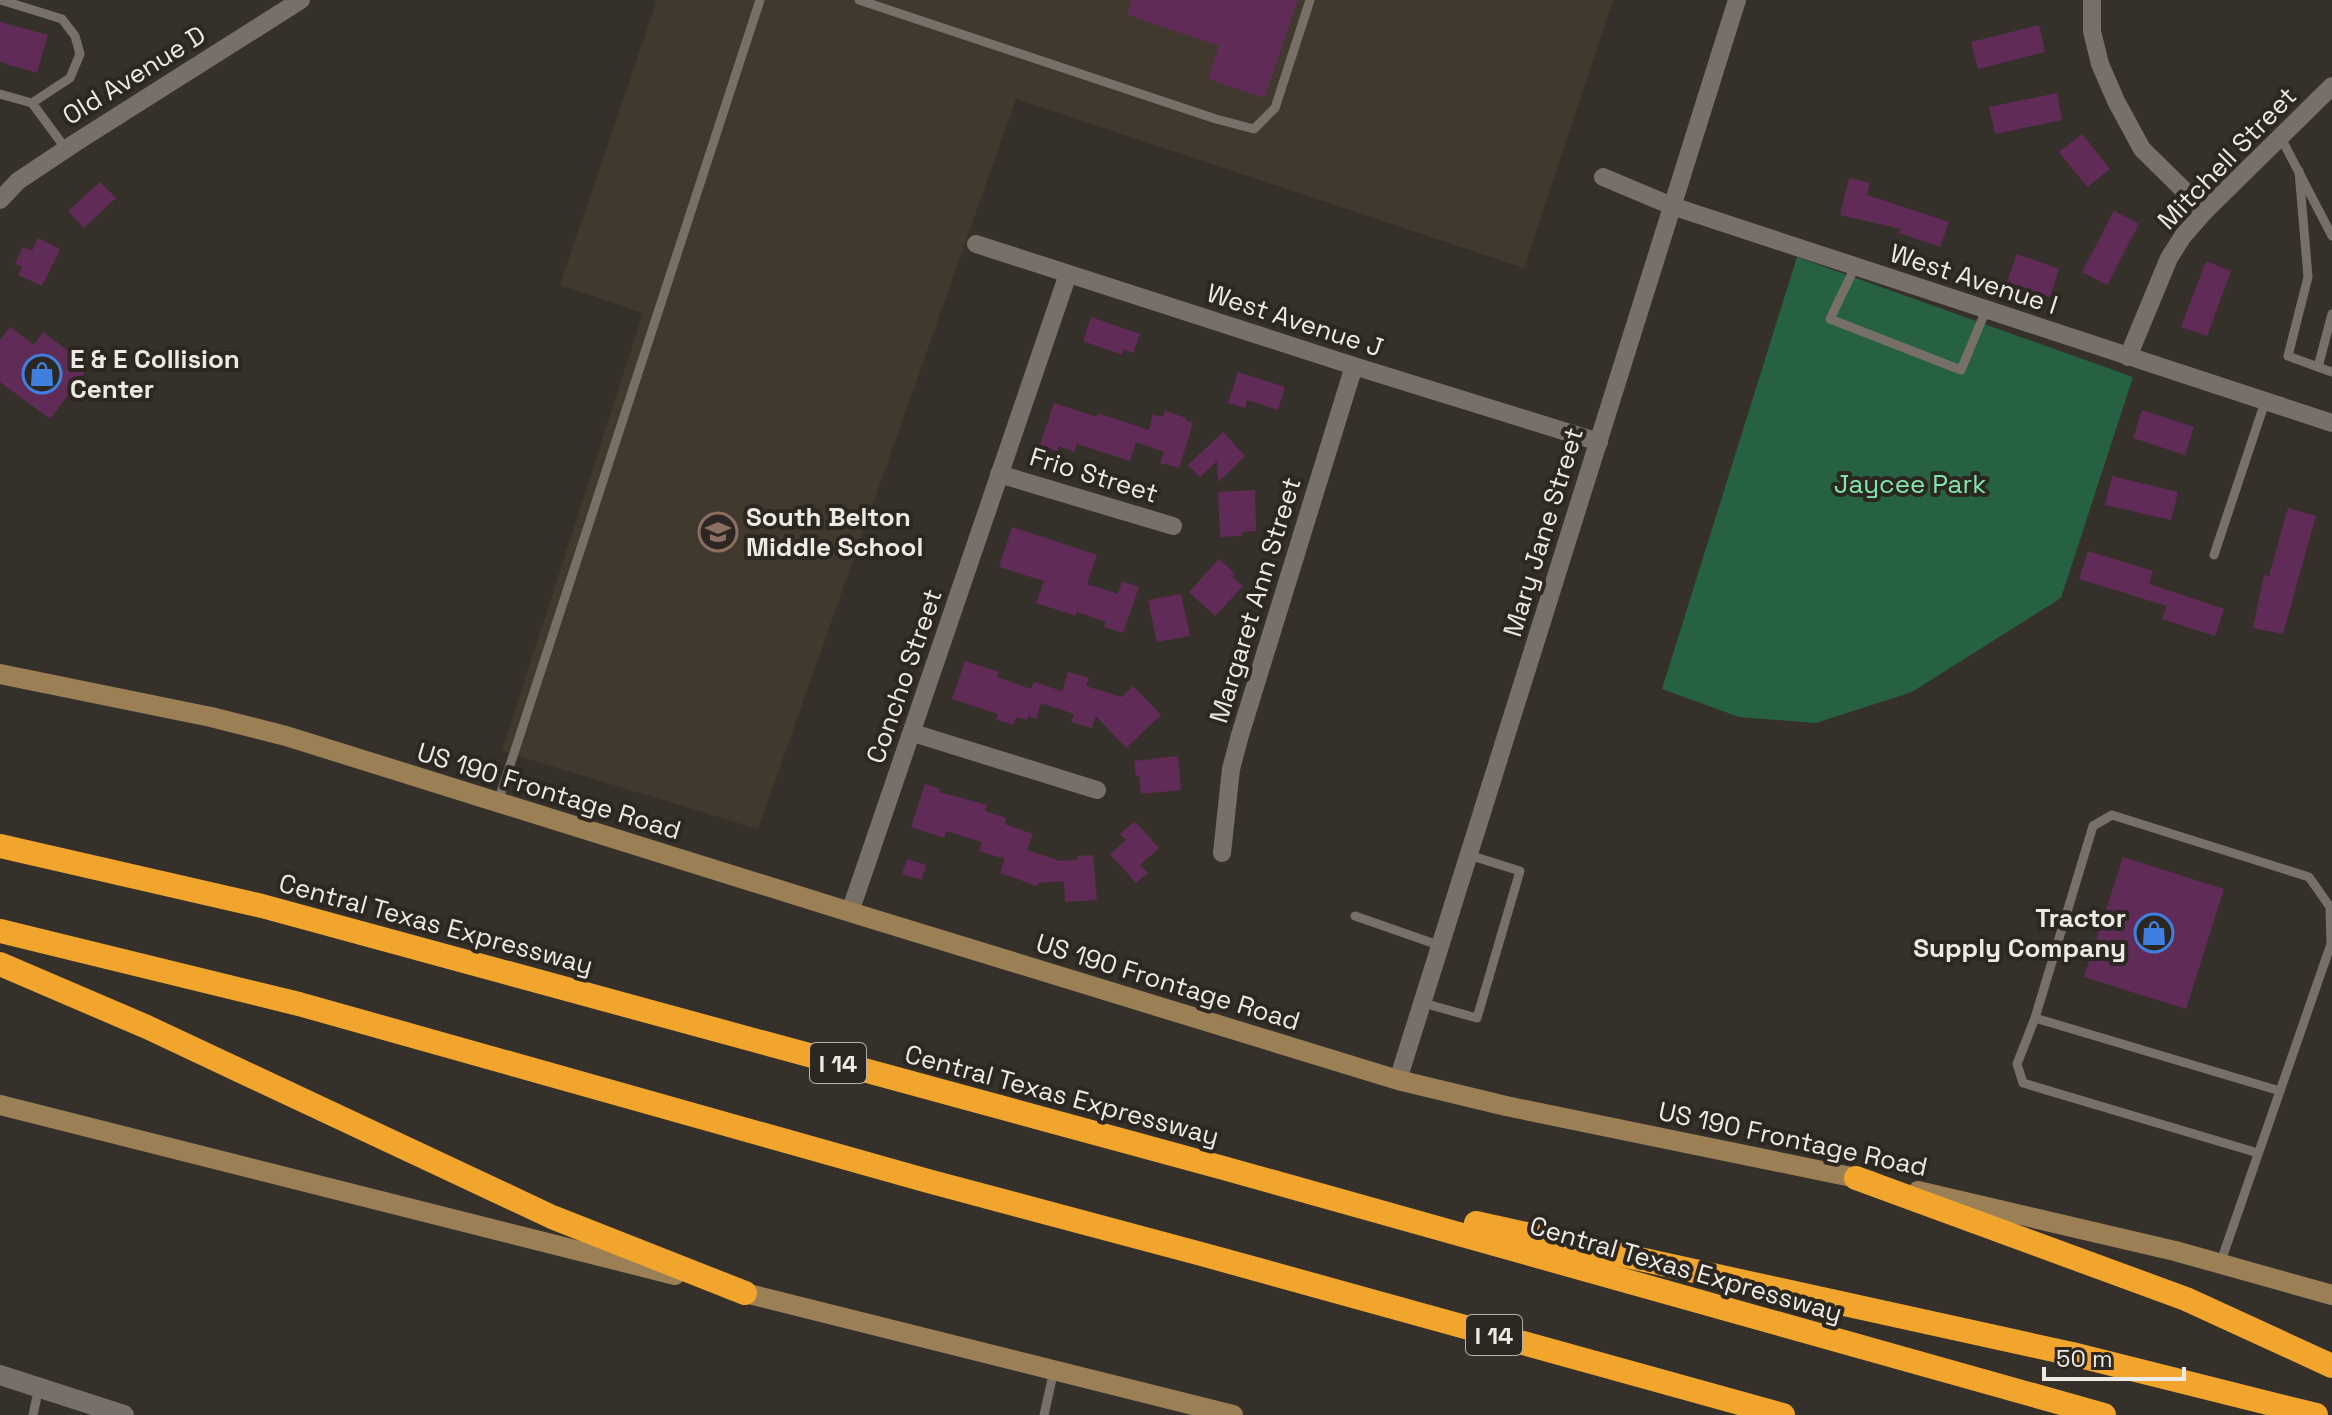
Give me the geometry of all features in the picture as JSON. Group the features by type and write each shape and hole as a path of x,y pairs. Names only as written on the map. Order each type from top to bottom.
{"highway":[{"name":"Central Texas Expressway","path":"0,846 262,906 1227,1169 2104,1415"},
{"name":"I 14","path":"0,931 299,1004 912,1177 1783,1415"},
{"path":"0,964 147,1027 552,1217 745,1293"},
{"path":"1227,1169 2072,1354 2316,1415"},
{"path":"1856,1178 2186,1299 2332,1366"}],"main road":[{"name":"US 190 Frontage Road","path":"0,674 211,717 286,736 1398,1080 1506,1106 1978,1205 2220,1264 2332,1295"},
{"path":"0,1105 1233,1415"}],"street":[{"name":"Old Avenue D","path":"0,200 18,181 66,149 301,0"},
{"name":"Mary Jane Street","path":"1398,1080 1737,0"},
{"path":"2092,0 2094,42 2116,101 2142,149 2205,211"},
{"name":"Mitchell Street","path":"2128,357 2169,258 2183,236 2332,86"},
{"name":"West Avenue I","path":"1603,177 1672,206 2332,423"},
{"name":"West Avenue J","path":"976,244 1599,442"},
{"name":"Concho Street","path":"850,912 1068,274"},
{"name":"Margaret Ann Street","path":"1222,853 1231,769 1240,735 1354,366"},
{"name":"Frio Street","path":"999,474 1173,526"},
{"path":"913,733 1097,790"},
{"path":"0,1375 124,1415"}],"lane":[{"path":"1,0 62,19 75,36 80,54 70,78 32,103"},
{"path":"498,802 760,0"},
{"path":"859,0 1254,129 1275,108 1310,0"},
{"path":"0,94 32,103 66,149"},
{"path":"2281,138 2332,236"},
{"path":"2299,171 2308,277 2288,356 2332,372"},
{"path":"1855,267 1830,319 1961,370 1986,310"},
{"path":"2318,367 2332,314"},
{"path":"2214,555 2265,402"},
{"path":"2220,1264 2331,944 2330,907 2309,877 2112,815 2093,826 2035,1018 2017,1064 2023,1083 2258,1153"},
{"path":"1423,1003 1477,1018 1520,871 1469,855"},
{"path":"1355,916 1441,946"},
{"path":"2035,1018 2280,1091"},
{"path":"1044,1415 1054,1370"},
{"path":"33,1415 39,1387"}],"shaded area":[{"name":"South Belton Middle School","path":"657,0 1613,0 1524,268 1016,99 758,829 502,751 643,313 560,285"}],"green space":[{"name":"Jaycee Park","path":"1797,257 2133,377 2061,598 1912,692 1816,723 1739,717 1662,689"}],"building":[{"path":"1132,0 1298,0 1264,98 1208,79 1219,46 1127,15"},
{"path":"0,22 48,35 37,73 0,62"},
{"path":"2039,25 2045,52 1978,69 1971,42"},
{"path":"2057,93 2062,120 1995,134 1989,107"},
{"path":"2082,134 2110,169 2087,187 2059,152"},
{"path":"1849,178 1870,183 1867,195 1949,222 1940,247 1899,233 1901,229 1840,215"},
{"path":"100,182 116,198 84,228 68,211"},
{"path":"2114,211 2139,224 2107,285 2082,272"},
{"path":"38,238 60,249 42,286 18,275 22,267 15,264 23,247 32,251"},
{"path":"2017,254 2059,269 2050,297 2007,282"},
{"path":"2206,261 2231,271 2207,336 2181,327"},
{"path":"1091,317 1140,334 1133,353 1124,349 1122,355 1083,341"},
{"name":"E & E Collision Center","path":"10,327 34,345 43,332 89,367 50,419 0,382 0,340"},
{"path":"1238,372 1285,387 1278,410 1247,400 1245,408 1228,403"},
{"path":"1054,403 1097,417 1098,413 1149,430 1153,414 1163,417 1165,411 1186,418 1193,423 1179,468 1160,463 1164,452 1136,442 1130,461 1077,444 1074,452 1059,446 1057,451 1040,445"},
{"path":"2142,410 2194,427 2185,455 2133,438"},
{"path":"1223,432 1245,456 1218,482 1217,461 1200,477 1188,465"},
{"path":"2112,476 2178,492 2171,520 2105,505"},
{"path":"1255,490 1256,531 1242,532 1242,536 1220,537 1218,492"},
{"path":"2288,508 2316,516 2283,634 2253,628 2264,575 2269,576"},
{"path":"1012,527 1097,555 1087,584 1118,594 1122,581 1139,587 1123,633 1104,627 1106,622 1077,612 1076,616 1036,603 1044,581 999,567"},
{"path":"2088,551 2153,571 2149,584 2224,609 2215,636 2162,619 2167,606 2079,579"},
{"path":"1219,559 1243,586 1215,616 1189,592"},
{"path":"1181,594 1190,636 1157,642 1148,600"},
{"path":"965,661 999,672 997,677 1031,689 1034,682 1062,691 1068,672 1089,678 1086,686 1122,697 1133,686 1161,715 1126,748 1096,716 1092,728 1071,722 1074,714 1041,703 1036,719 1016,717 1013,725 996,719 998,714 952,699"},
{"path":"1178,756 1181,790 1141,794 1134,761"},
{"path":"925,784 940,789 939,792 987,805 985,811 1006,818 1005,824 1033,834 1027,850 1060,861 1093,855 1097,900 1065,902 1064,881 1038,883 1037,886 1000,873 1005,859 979,851 982,842 946,831 944,838 911,827"},
{"path":"1135,821 1159,848 1140,865 1148,873 1136,883 1110,854 1126,840 1120,834"},
{"name":"Tractor Supply Company","path":"2123,857 2224,889 2186,1009 2084,977"},
{"path":"907,859 926,865 922,880 902,874"}],"place":[{"name":"E & E Collision Center","path":"42,374"},
{"name":"South Belton Middle School","path":"718,532"},
{"name":"Tractor Supply Company","path":"2154,933"}]}
